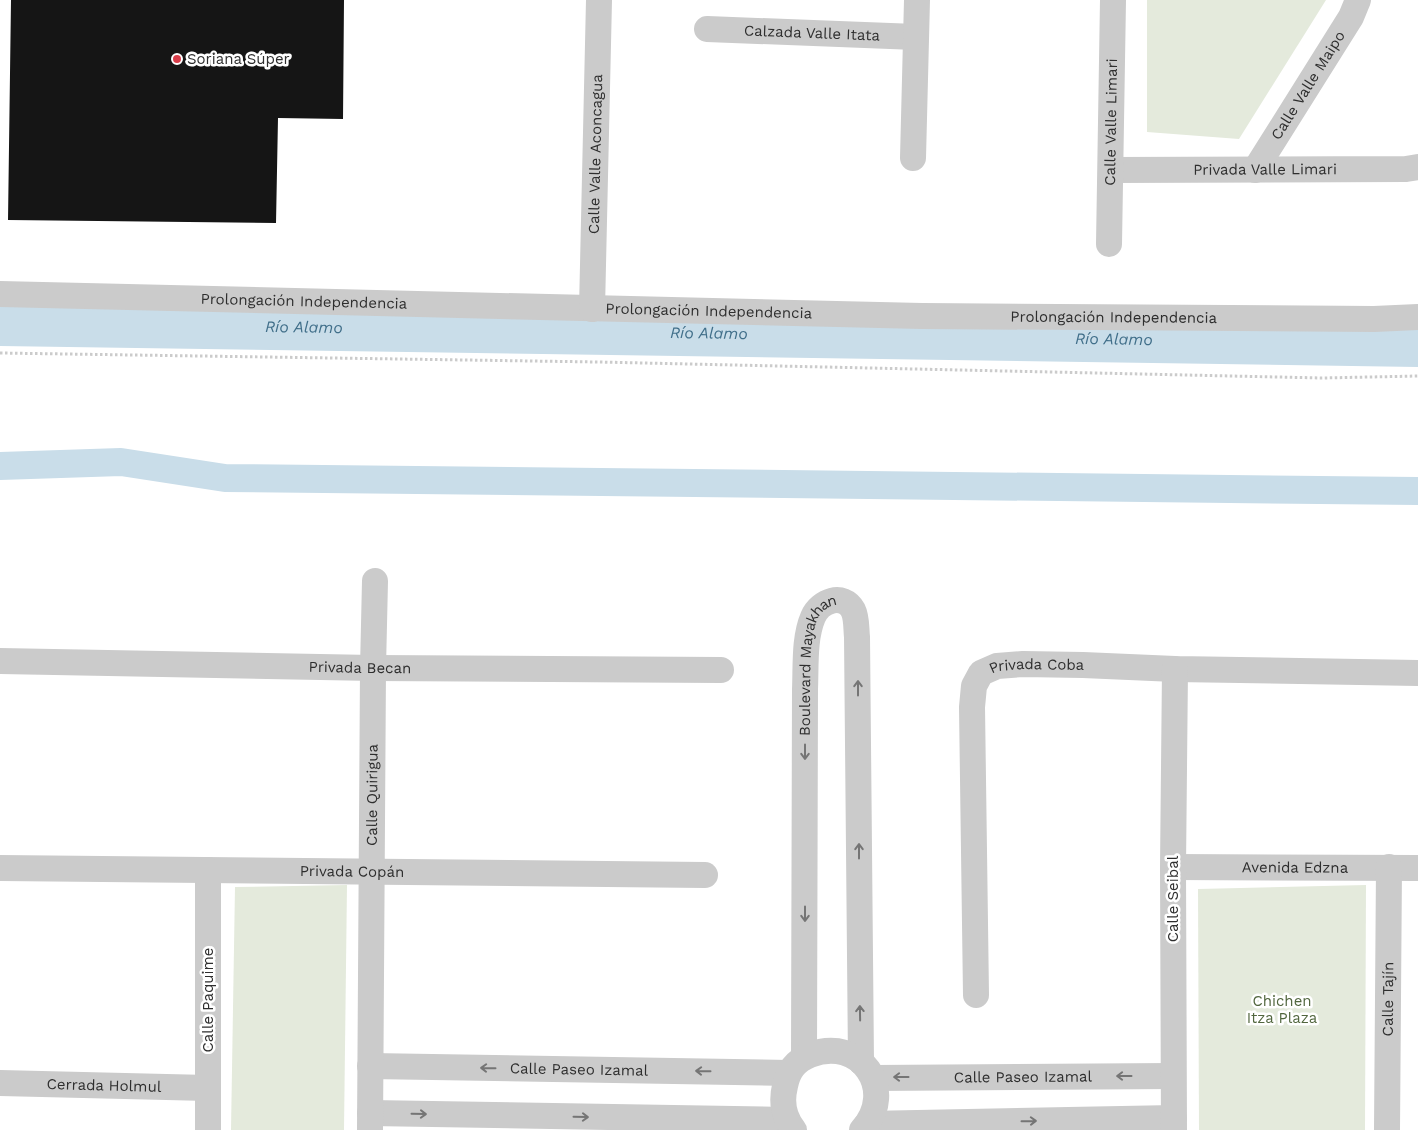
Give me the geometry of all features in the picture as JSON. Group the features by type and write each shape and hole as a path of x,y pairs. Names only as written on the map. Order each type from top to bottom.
{"street":[{"name":"Calle Valle Aconcagua","path":"592,309 599,0"},
{"path":"913,158 917,0"},
{"name":"Calle Valle Limari","path":"1109,244 1113,0"},
{"name":"Calle Valle Maipo","path":"1255,170 1351,18 1358,0"},
{"name":"Calzada Valle Itata","path":"708,29 916,37"},
{"name":"Privada Valle Limari","path":"1111,170 1406,169 1418,167"},
{"name":"Prolongación Independencia","path":"0,294 932,316 1374,319 1418,317"},
{"name":"Calle Quirigua","path":"370,1121 375,580"},
{"name":"Boulevard Mayakhan","path":"796,1065 807,650 813,618 818,608 824,603 836,601 849,605 856,618 867,1070"},
{"name":"Privada Becan","path":"0,661 373,668 721,670"},
{"name":"Privada Coba","path":"976,995 972,707 974,686 981,673 997,666 1023,664 1174,669 1418,673"},
{"name":"Calle Seibal","path":"1174,669 1172,867 1174,1124"},
{"name":"Avenida Edzna","path":"1172,867 1418,868"},
{"name":"Privada Copán","path":"0,868 704,875"},
{"name":"Calle Tajín","path":"1387,1130 1389,868"},
{"name":"Calle Paquime","path":"208,870 208,1130"},
{"name":"Calle Paseo Izamal","path":"370,1066 796,1065 821,1051 834,1050 848,1053 867,1070 1173,1076"},
{"path":"370,1121 790,1125 783,1104 784,1089 796,1065"},
{"path":"865,1127 873,1114 876,1102 876,1091 867,1070"},
{"name":"Cerrada Holmul","path":"0,1083 208,1088"},
{"path":"865,1127 1174,1124"}],"path":[{"path":"0,353 598,362 1322,378 1418,376"}],"green space":[{"path":"1147,0 1326,0 1239,139 1147,132"},
{"path":"347,885 344,1130 231,1130 235,887"},
{"name":"Chichen Itza Plaza","path":"1366,885 1365,1130 1199,1130 1198,889"}],"building":[{"name":"Soriana Súper","path":"11,0 344,0 343,119 278,118 276,223 8,220"}],"waterway":[{"name":"Río Alamo","path":"0,322 1418,343"},
{"path":"0,466 121,462 225,478 1418,491"}],"place":[{"name":"Soriana Súper","path":"177,59"}]}
